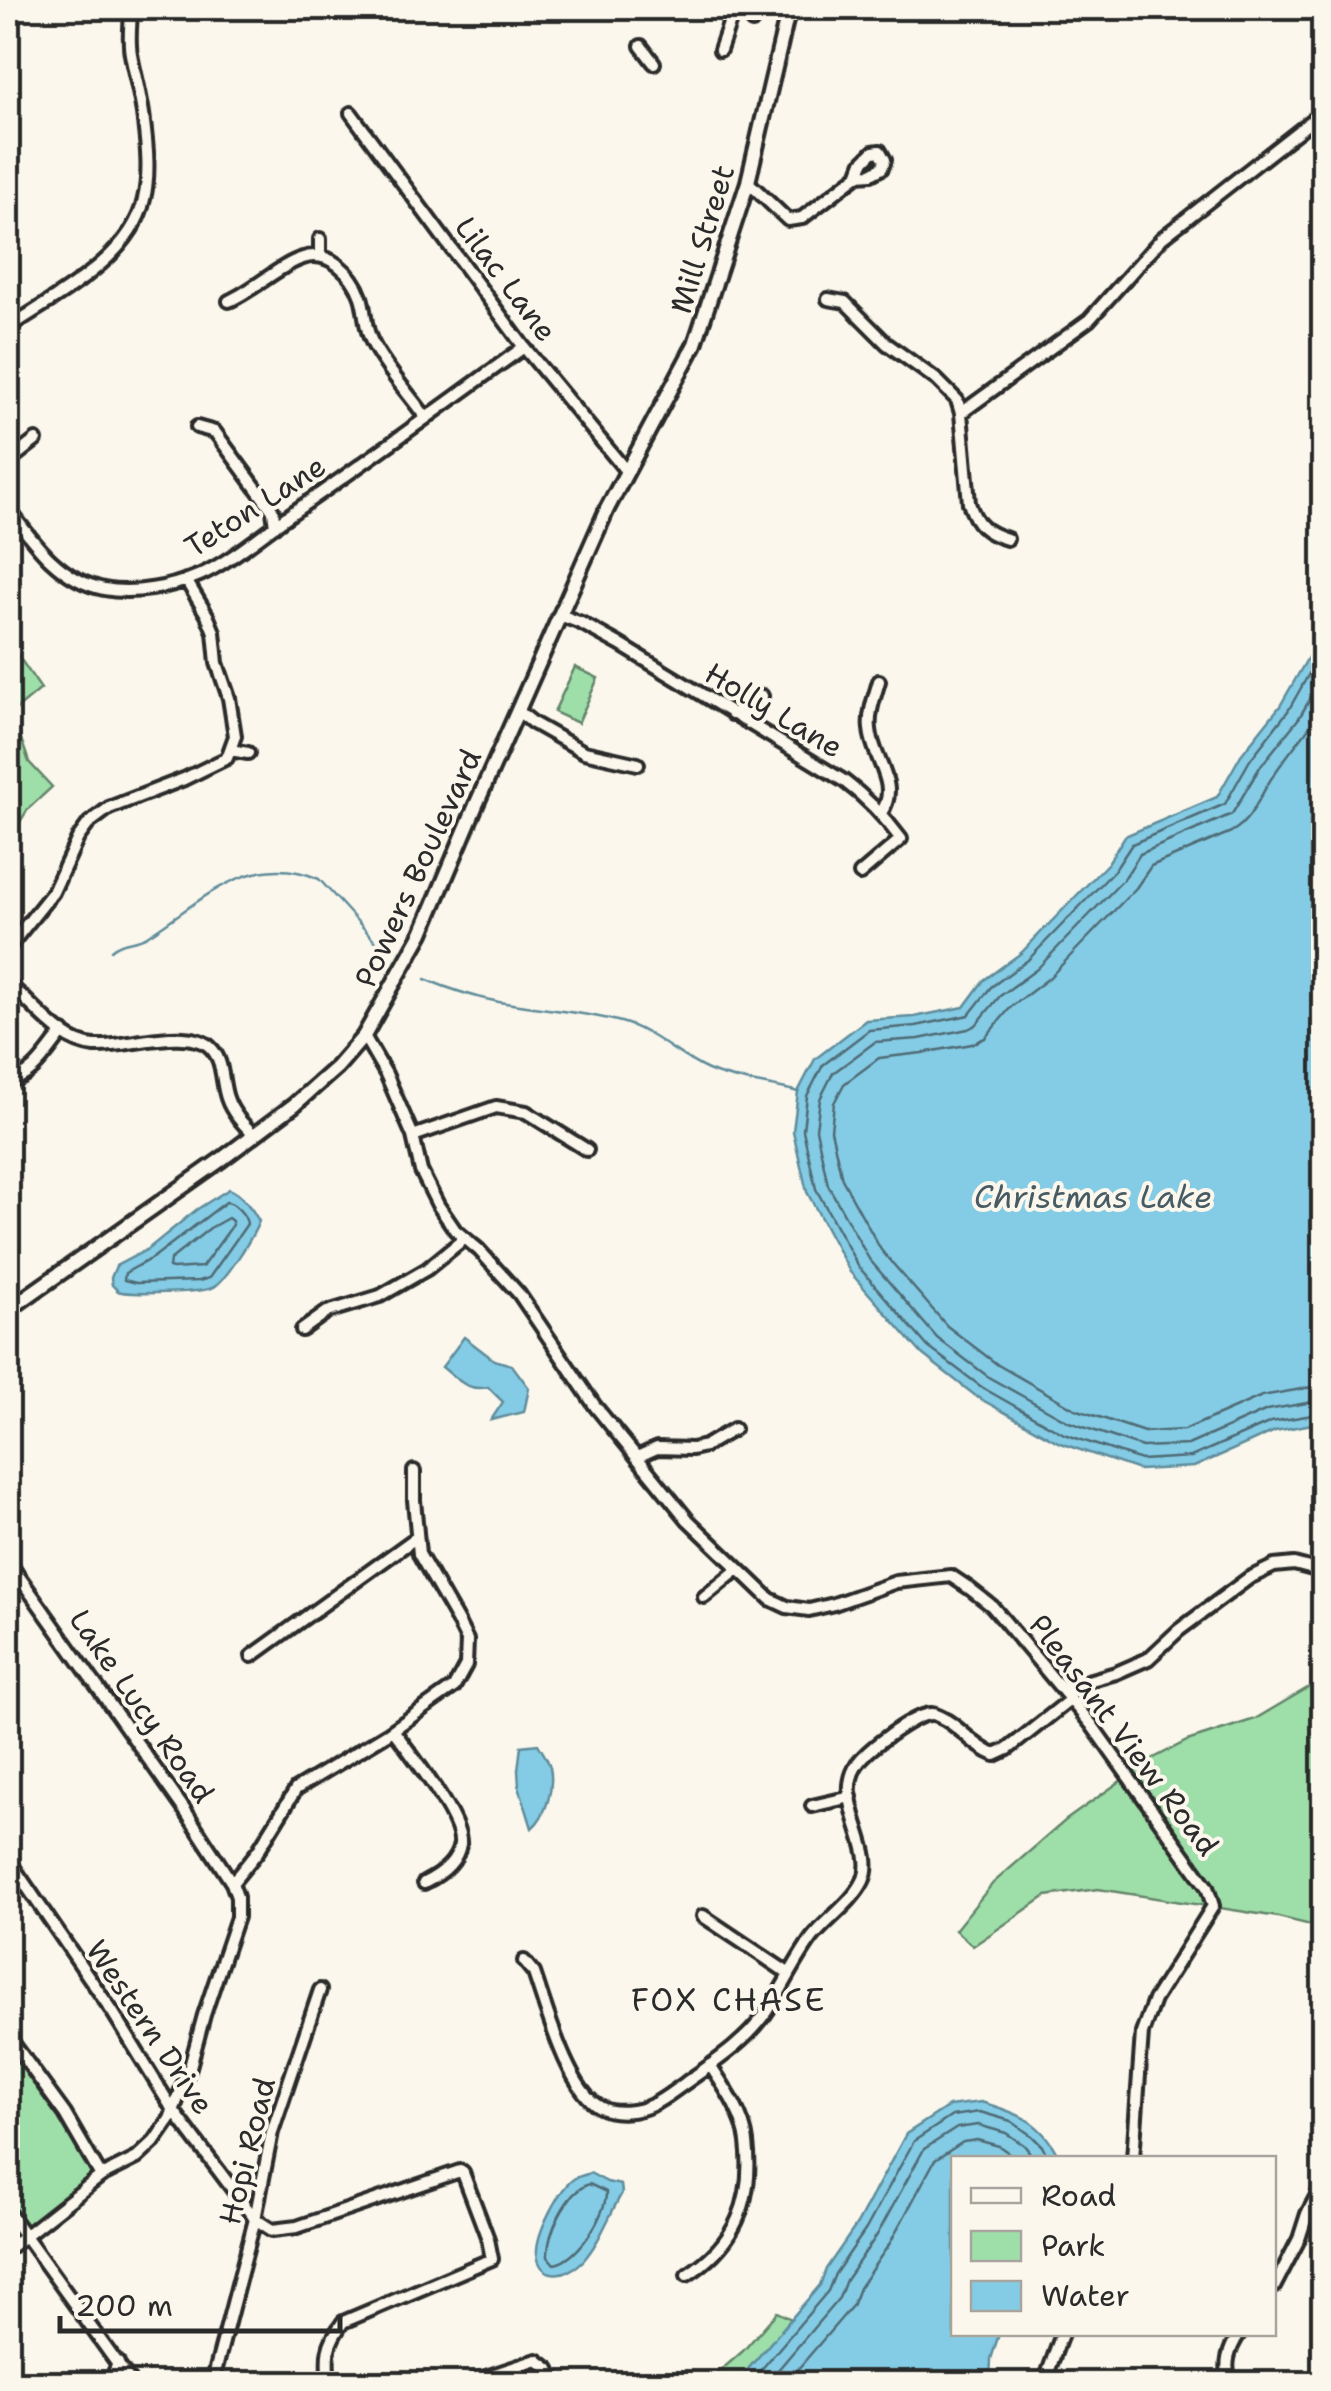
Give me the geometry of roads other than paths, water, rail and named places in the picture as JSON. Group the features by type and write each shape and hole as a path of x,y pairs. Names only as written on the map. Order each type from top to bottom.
{"main road":[{"name":"Mill Street","path":"626,472 695,344 748,182 789,8"},
{"name":"Powers Boulevard","path":"8,1310 294,1105 364,1036 422,933 626,472"}],"street":[{"path":"8,328 90,272 116,250 136,224 145,198 147,161 144,120 130,50 132,8"},
{"path":"749,8 752,22"},
{"path":"720,50 731,18"},
{"path":"640,46 654,63"},
{"path":"961,414 1089,320 1162,238 1324,111"},
{"name":"Lilac Lane","path":"351,113 524,347 626,472"},
{"path":"748,182 788,220 802,218 858,175"},
{"path":"320,239 320,256"},
{"path":"229,302 303,257 333,260 356,286 372,344 426,418"},
{"path":"828,299 845,302 886,344 937,380 957,400 973,516 992,535 1007,539"},
{"name":"Teton Lane","path":"8,508 36,545 62,570 89,585 130,592 186,580 204,573 275,526 524,347"},
{"path":"197,427 216,432 273,511 275,526"},
{"path":"8,462 36,440"},
{"path":"8,948 53,892 88,823 109,808 227,758 235,736 216,663 214,632 186,580"},
{"name":"Holly Lane","path":"560,615 618,644 844,781 882,813"},
{"path":"860,874 901,839 882,813 890,786 869,725 879,681"},
{"path":"732,714 756,706 762,696"},
{"path":"518,711 584,752 638,764"},
{"path":"230,750 248,753"},
{"path":"8,984 62,1032 90,1046 155,1039 206,1044 217,1057 229,1104 254,1135"},
{"path":"8,1080 18,1080 29,1072 62,1032"},
{"name":"Pleasant View Road","path":"364,1036 386,1074 412,1136 421,1171 438,1205 455,1230 519,1294 594,1406 688,1520 770,1599 788,1607 809,1610 896,1582 951,1576 992,1606 1063,1688 1207,1887 1212,1906 1154,2000 1142,2033 1133,2156"},
{"path":"412,1136 496,1107 526,1112 586,1150"},
{"path":"302,1330 327,1312 380,1296 427,1269 465,1238"},
{"path":"637,1457 657,1448 705,1446 734,1429"},
{"path":"8,2249 102,2176 137,2158 154,2142 173,2110 190,2067 237,1917 232,1883 258,1851 296,1789 393,1730 454,1686 466,1665 466,1640 458,1620 419,1554 414,1471"},
{"path":"252,1656 418,1537"},
{"name":"Lake Lucy Road","path":"8,1560 176,1796 232,1883"},
{"path":"1063,1688 1116,1674 1148,1659 1178,1630 1249,1578 1274,1566 1294,1564 1324,1572"},
{"path":"704,1597 738,1570"},
{"path":"524,1960 534,1973 567,2066 585,2093 600,2108 624,2112 651,2106 737,2048 766,2014 814,1936 863,1881 867,1862 851,1808 850,1783 860,1760 891,1734 920,1716 932,1714 944,1718 978,1748 995,1755 1071,1699"},
{"path":"393,1730 430,1782 460,1838 448,1867 424,1884"},
{"path":"812,1806 851,1797"},
{"name":"Western Drive","path":"8,1860 112,2012 173,2110 256,2219"},
{"path":"702,1916 788,1973"},
{"name":"Hopi Road","path":"214,2383 256,2219 272,2132 320,1990"},
{"path":"8,2036 65,2114 102,2176"},
{"path":"687,2275 716,2252 734,2230 744,2207 747,2140 725,2087 710,2066"},
{"path":"256,2219 272,2230 297,2227 463,2173 492,2259 343,2322 331,2338 326,2359 329,2384"},
{"path":"1276,2283 1324,2182"},
{"path":"8,2212 132,2384"},
{"path":"1046,2384 1061,2336"},
{"path":"1231,2384 1228,2352 1238,2336"},
{"path":"465,2384 537,2360 549,2369 556,2384"},
{"path":"110,2384 118,2362"}],"water":[{"name":"Christmas Lake","path":"1323,620 1323,1422 1275,1431 1194,1467 1139,1470 1060,1443 977,1397 922,1354 850,1272 807,1192 793,1131 798,1092 815,1059 866,1020 914,1017 964,1007 984,980 1021,953 1108,863 1125,836 1217,797 1241,755 1280,706 1311,652"},
{"path":"229,1189 242,1198 259,1221 239,1257 214,1287 136,1293 118,1291 112,1285 116,1266 148,1249"},
{"path":"464,1337 494,1360 512,1365 529,1388 524,1412 491,1420 503,1402 488,1387 469,1386 442,1367"},
{"path":"538,1744 549,1764 551,1783 545,1808 532,1828 518,1770 521,1746"},
{"path":"981,2102 1028,2120 1045,2135 1058,2156 951,2156 951,2336 998,2336 991,2359 990,2383 736,2383 820,2285 906,2134 949,2106"},
{"path":"590,2173 621,2185 622,2193 583,2261 562,2273 548,2272 537,2253 544,2224 569,2183"}],"waterway":[{"path":"111,950 147,936 227,884 270,870 294,871 319,879 388,955"},
{"path":"425,979 490,1000 621,1022 644,1031 708,1070 798,1092"}],"district":[{"name":"FOX CHASE","path":"729,1999"}]}
